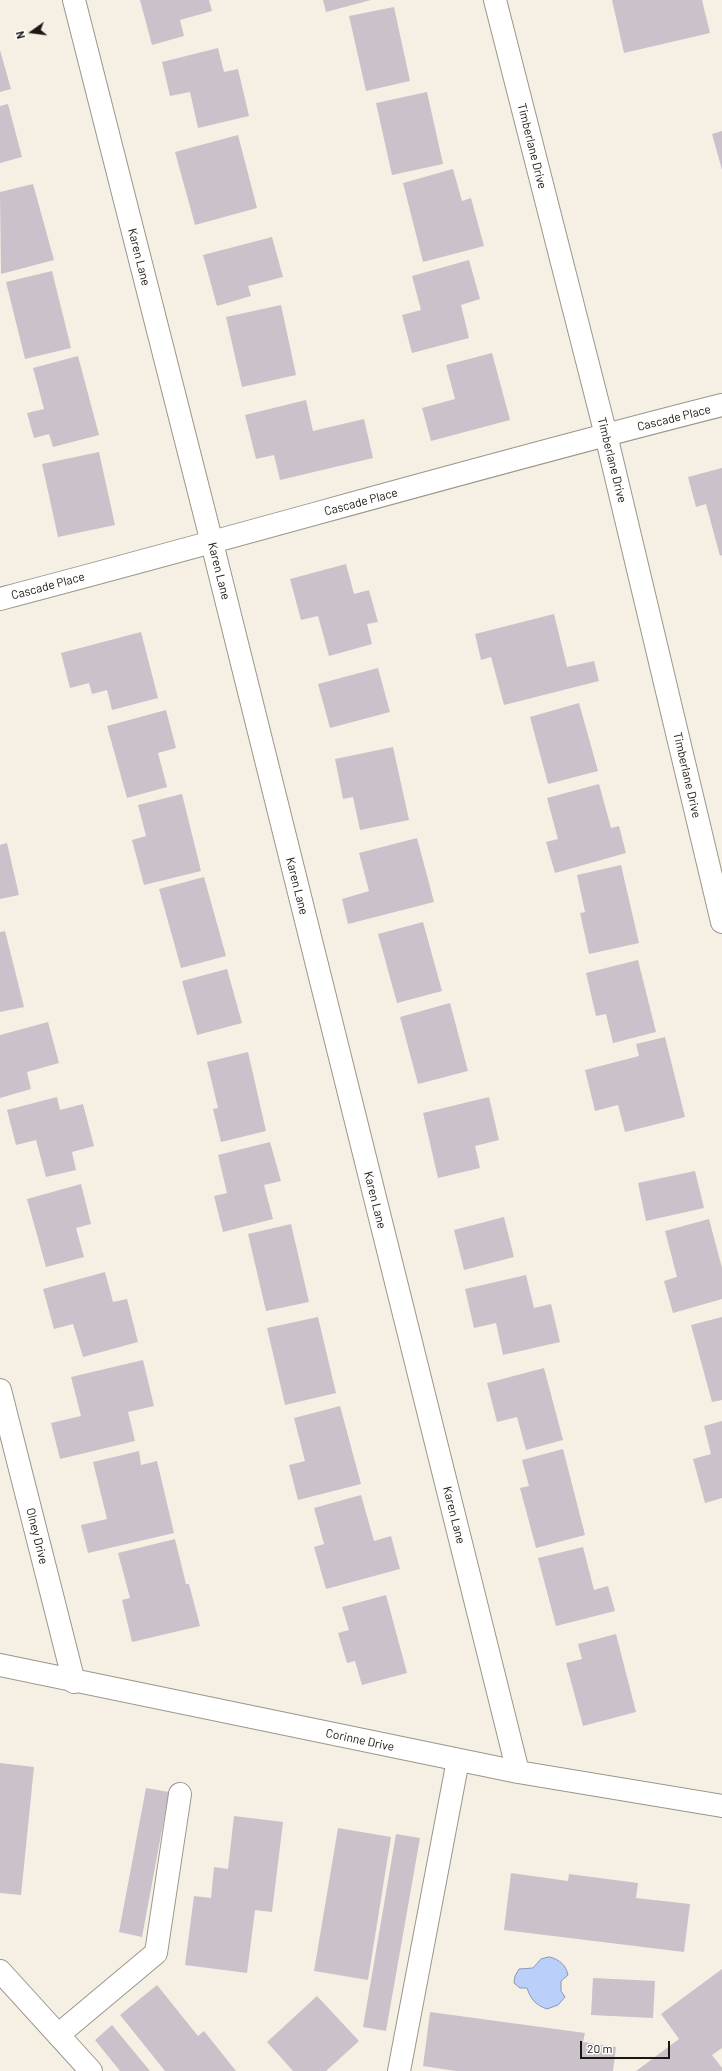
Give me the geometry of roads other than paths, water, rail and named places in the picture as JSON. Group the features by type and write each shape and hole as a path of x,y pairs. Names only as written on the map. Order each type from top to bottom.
{"street":[{"name":"Karen Lane","path":"74,0 212,543 518,1772"},
{"name":"Timberlane Drive","path":"495,0 606,435 722,922"},
{"name":"Cascade Place","path":"0,599 722,405"},
{"name":"Olney Drive","path":"0,1390 74,1682"},
{"name":"Corinne Drive","path":"0,1665 74,1682 518,1772 722,1806"},
{"path":"399,2071 458,1760"},
{"path":"58,2035 156,1953 180,1794"},
{"path":"0,1972 91,2071"}],"water":[{"path":"550,1957 562,1963 566,1968 568,1975 561,1981 561,1991 565,1997 558,2005 547,2009 534,2002 527,1988 520,1988 514,1983 515,1976 519,1969 533,1968 541,1959"}]}
